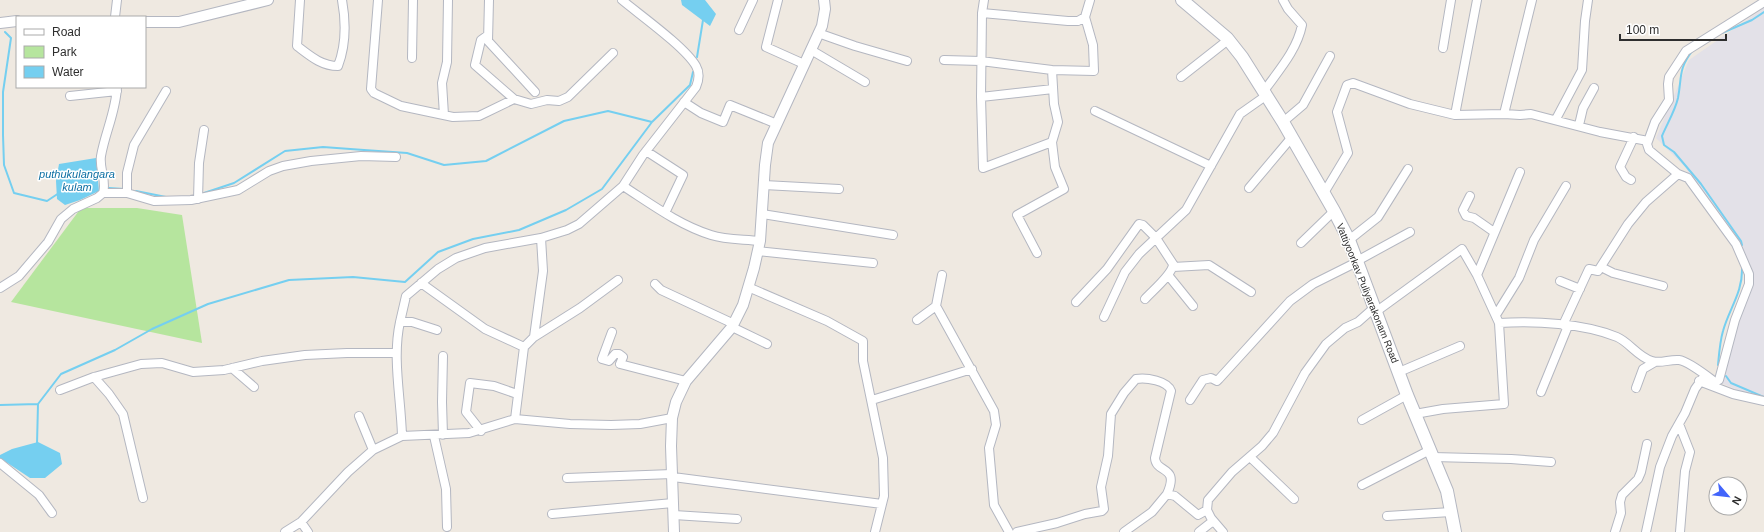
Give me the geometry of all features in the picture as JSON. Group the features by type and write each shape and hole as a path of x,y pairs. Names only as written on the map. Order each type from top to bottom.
{"main road":[{"name":"Vattiyoorkav Puliyarakonam Road","path":"1182,0 1228,40 1242,57 1292,137 1349,240 1407,395 1447,491 1455,532"}],"street":[{"path":"115,16 116,0"},
{"path":"146,22 179,22 268,0"},
{"path":"300,0 297,46 329,66 338,66 343,53 345,20 342,0"},
{"path":"378,0 371,91 401,106 460,117 479,116 514,99"},
{"path":"412,58 414,0"},
{"path":"444,115 442,83 447,62 448,0"},
{"path":"489,0 488,41 535,92"},
{"path":"402,436 396,337 406,296 438,269 464,254 485,248 541,238 574,227 623,186 646,150 696,87 699,80 698,70 695,64 680,48 622,0"},
{"path":"739,30 753,0"},
{"path":"778,0 766,47 804,64"},
{"path":"674,532 672,418 676,402 686,381 733,326 743,305 759,246 768,143 811,50 824,16 824,0"},
{"path":"984,0 982,12 981,61 983,168 1052,142"},
{"path":"944,60 981,61 1052,70 1094,71 1093,45 1085,17 1090,0"},
{"path":"1104,317 1125,272 1139,254 1186,210 1240,114 1265,93 1292,52 1302,25 1288,9 1283,0"},
{"path":"1443,48 1452,0"},
{"path":"1455,116 1477,0"},
{"path":"1504,114 1532,0"},
{"path":"1556,119 1582,70 1584,20 1588,0"},
{"path":"1702,378 1715,382 1719,380 1735,320 1749,284 1750,274 1736,244 1688,178 1678,174 1649,150 1647,144 1655,122 1669,100 1669,77 1686,51 1764,2"},
{"path":"982,12 1068,21 1078,21 1085,17"},
{"path":"0,23 16,21"},
{"path":"818,32 855,46 907,61"},
{"path":"488,35 481,40 474,66 514,99 530,104 547,100 564,100 614,53"},
{"path":"1181,77 1228,40"},
{"path":"811,50 865,82"},
{"path":"1283,122 1303,105 1330,56"},
{"path":"1036,253 1017,215 1064,189 1055,166 1052,142 1058,122 1054,104 1052,70"},
{"path":"1324,193 1348,153 1337,112 1347,86 1353,83 1410,104 1455,116 1531,114 1556,119 1600,132 1648,141"},
{"path":"1579,125 1583,108 1594,88"},
{"path":"70,96 117,89 101,156 101,168 104,185 103,193"},
{"path":"981,97 1053,89"},
{"path":"127,193 127,173 134,145 166,91"},
{"path":"684,102 701,113 723,122 730,105 777,124"},
{"path":"1095,111 1211,166"},
{"path":"198,199 199,163 204,130"},
{"path":"1249,188 1292,137"},
{"path":"1631,180 1626,177 1620,167 1634,138"},
{"path":"646,150 683,175 665,213"},
{"path":"0,288 19,276 48,242 61,219 74,208 97,198 103,193 127,193 154,201 198,199 238,190 269,171 283,166 311,161 361,156 396,158"},
{"path":"1349,240 1378,217 1408,169"},
{"path":"1477,275 1520,172"},
{"path":"1541,392 1565,326 1589,269 1598,271 1628,224 1646,202 1678,174"},
{"path":"764,185 839,189"},
{"path":"623,186 665,213 693,228 713,236 759,246 873,263"},
{"path":"1498,319 1519,278 1534,240 1566,186"},
{"path":"1470,196 1463,210 1466,216 1474,218 1494,232"},
{"path":"1301,243 1334,211"},
{"path":"762,214 892,235"},
{"path":"1076,302 1107,269 1139,224 1143,225 1156,238 1173,267"},
{"path":"1190,400 1203,380 1212,378 1217,381 1220,379 1290,301 1313,284 1410,232"},
{"path":"534,337 544,271 541,238"},
{"path":"1223,532 1212,520 1207,510 1208,500 1232,472 1262,446 1273,433 1305,373 1326,344 1345,328 1358,322 1462,249 1477,275 1498,319 1504,404 1443,409 1415,414"},
{"path":"1173,267 1209,265 1251,292"},
{"path":"1145,299 1168,275 1173,267"},
{"path":"1601,267 1613,273 1663,286"},
{"path":"942,275 936,306 994,411 996,425 989,448 994,505 1009,532"},
{"path":"1168,275 1193,306"},
{"path":"515,419 524,347 534,337 580,308 618,280"},
{"path":"1560,282 1580,289"},
{"path":"421,283 485,329 524,347"},
{"path":"654,284 661,290 767,344"},
{"path":"748,287 827,321 863,341 863,361 883,458 884,496 875,532"},
{"path":"917,320 936,306"},
{"path":"1498,319 1592,330 1618,337 1633,350 1655,362"},
{"path":"400,322 412,322 437,330"},
{"path":"612,332 602,359 609,361 615,354 619,354 623,357 620,364 686,381"},
{"path":"1399,372 1460,346"},
{"path":"60,390 94,377 141,364 162,363 193,372 224,370 262,361 305,354 396,353"},
{"path":"442,356 443,435"},
{"path":"1636,388 1643,370 1655,362 1681,360 1702,378 1734,394 1764,401"},
{"path":"232,368 254,387"},
{"path":"872,400 972,369"},
{"path":"94,377 109,394 123,414 143,498"},
{"path":"1646,532 1660,468 1672,436 1702,378"},
{"path":"1017,532 1102,511 1104,509 1101,487 1108,456 1111,414 1124,393 1136,379 1165,384 1172,391 1154,458 1157,465 1168,472 1171,479 1171,485 1167,494 1152,512 1124,532"},
{"path":"481,431 466,412 470,383 494,386 517,394"},
{"path":"1362,420 1407,395"},
{"path":"359,416 373,450"},
{"path":"286,532 301,522 348,472 373,450 402,436 457,435 481,431 515,419 563,424 611,425 640,424 672,418"},
{"path":"1679,424 1690,452 1685,471 1680,532"},
{"path":"434,436 446,489 447,526"},
{"path":"1615,532 1621,513 1620,502 1622,495 1638,479 1647,444"},
{"path":"1362,485 1432,454 1551,462"},
{"path":"1250,457 1294,499"},
{"path":"0,463 39,495 52,513"},
{"path":"567,478 672,476 882,504"},
{"path":"1167,494 1175,496 1198,515 1207,510"},
{"path":"552,514 673,503"},
{"path":"1387,516 1451,512"},
{"path":"674,515 737,519"},
{"path":"1199,532 1212,520"},
{"path":"301,522 308,532"}],"shaded area":[{"path":"1764,8 1764,401 1721,383 1750,271 1738,251 1705,208 1686,168 1656,138 1689,60"}],"green space":[{"path":"81,208 137,208 182,215 202,343 11,302"}],"water":[{"path":"681,0 705,0 716,14 710,26 682,5"},
{"name":"puthukulangara kulam","path":"96,158 99,191 65,205 57,199 56,181 59,164"},
{"path":"38,442 60,453 62,464 45,478 30,478 0,458 0,455 12,449"}],"waterway":[{"path":"1722,33 1752,20 1764,12"},
{"path":"697,57 703,20"},
{"path":"5,32 11,38 3,92 4,165 14,193 47,201 59,193"},
{"path":"1693,50 1681,73 1677,103 1662,136 1664,145 1674,152 1701,184 1741,241 1742,245"},
{"path":"37,444 38,404 61,374 115,350 152,329 208,304 289,280 353,277 405,282 438,252 473,239 519,230 566,210 602,189 652,122 690,85 693,72"},
{"path":"204,193 234,183 285,151 323,147 407,153 444,165 486,161 564,121 608,111 652,122"},
{"path":"109,188 124,189"},
{"path":"136,191 166,197"},
{"path":"1718,365 1722,335 1738,293 1742,277 1742,268"},
{"path":"1726,376 1731,383 1764,397"},
{"path":"0,405 38,404"}]}
